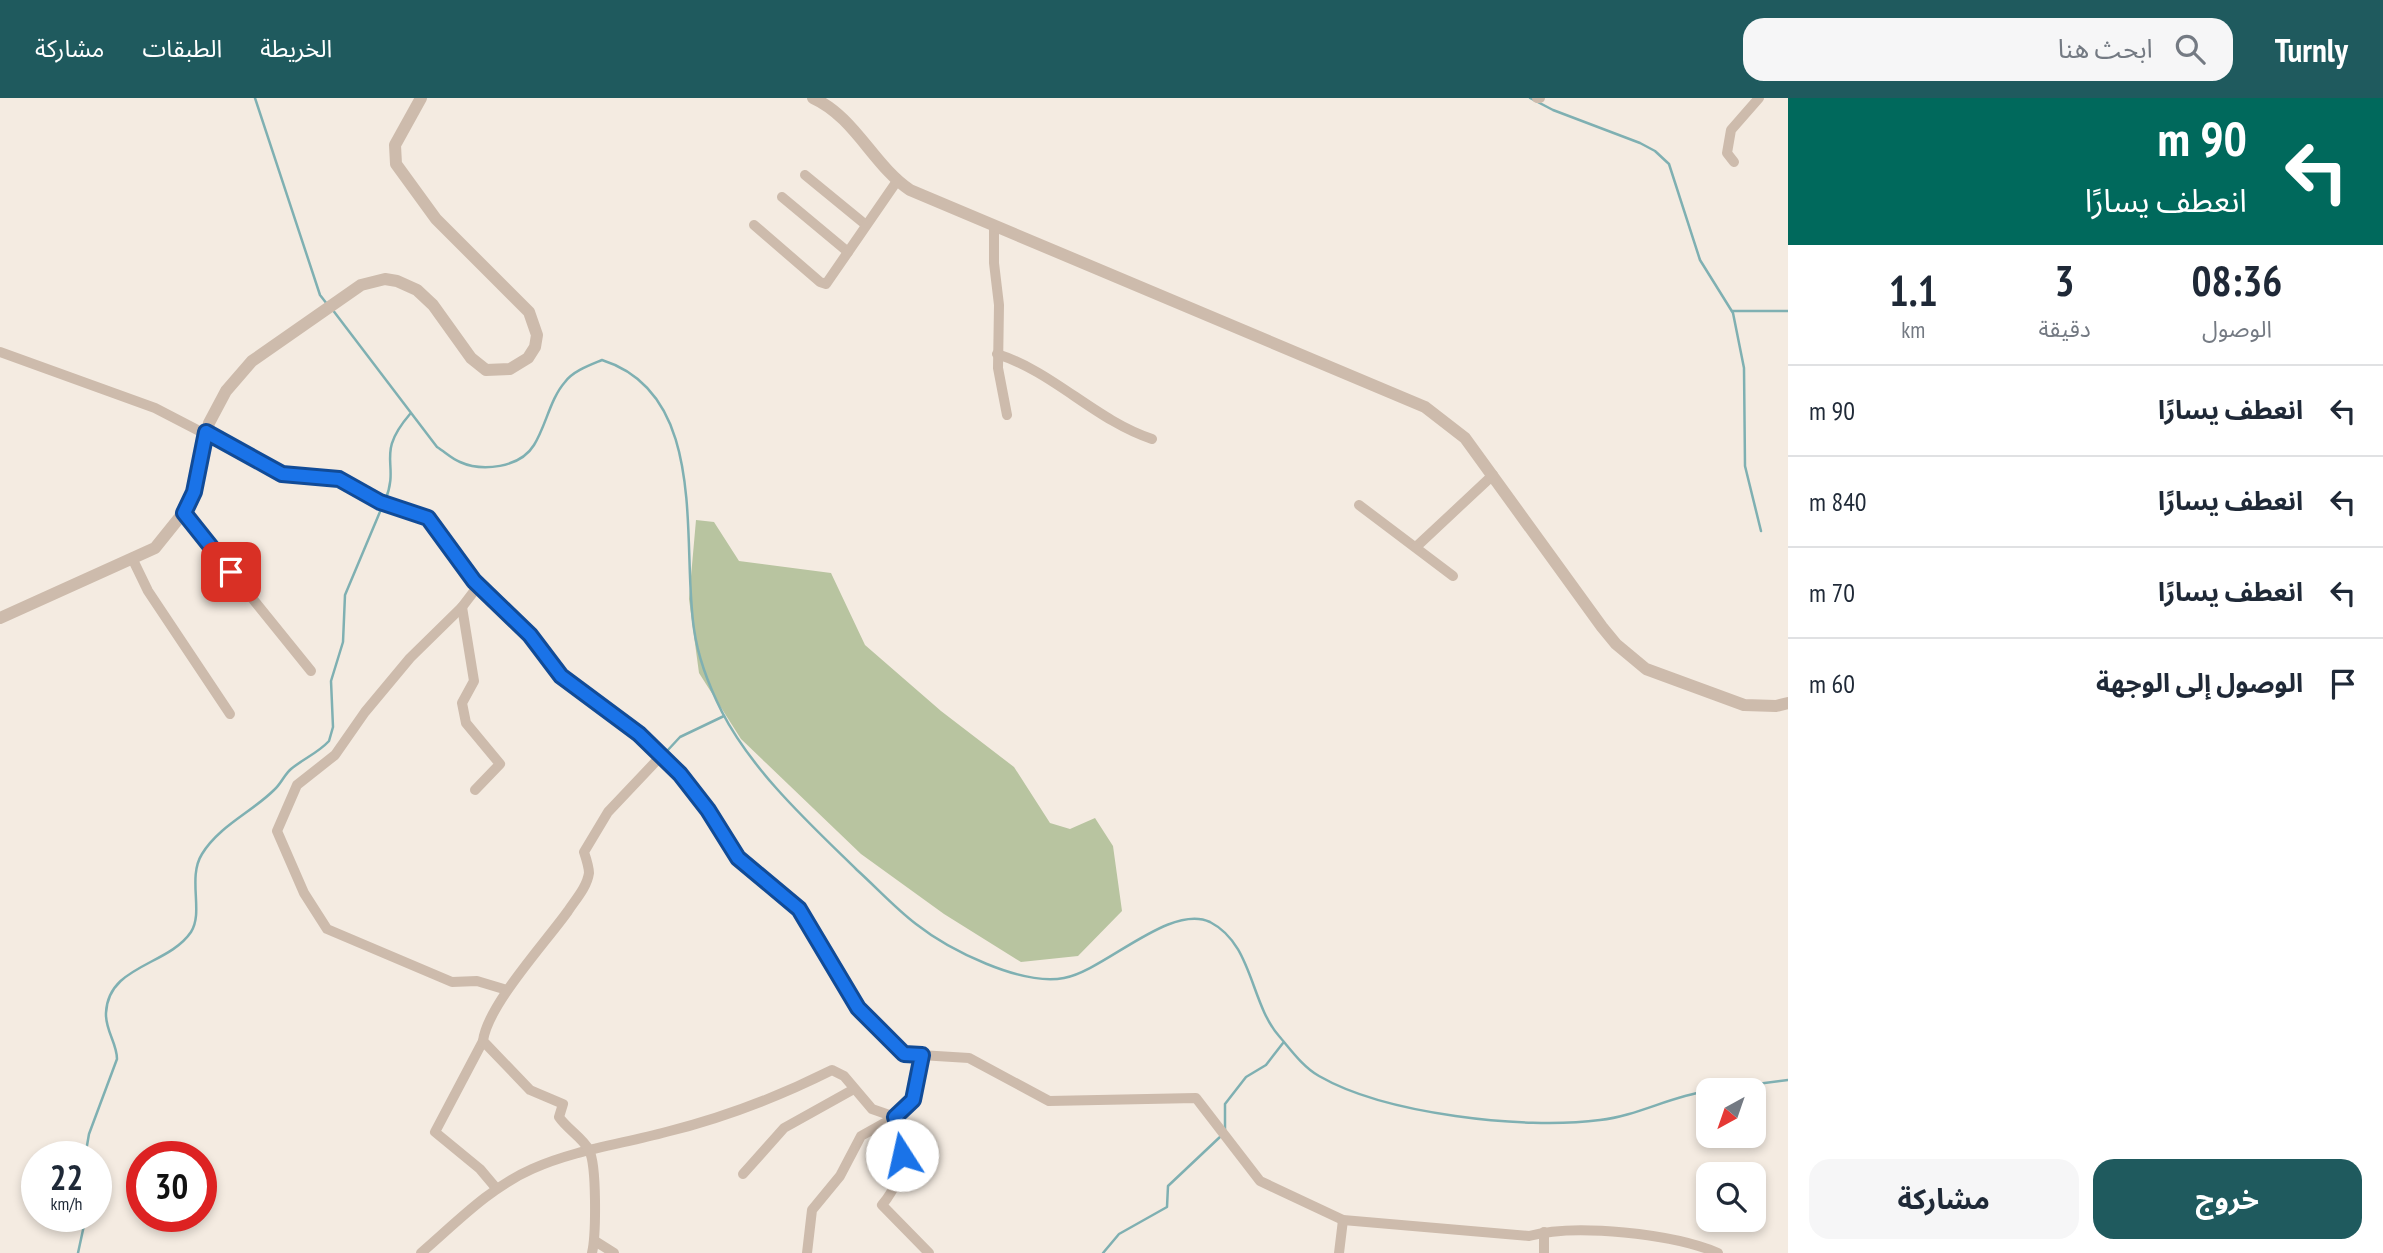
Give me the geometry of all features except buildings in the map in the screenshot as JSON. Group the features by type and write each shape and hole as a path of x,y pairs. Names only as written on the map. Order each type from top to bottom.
{"street":[{"path":"0,618 155,548 184,513 194,492 206,432 216,406 251,361 316,313 373,281 397,281 425,296 471,358 486,370 510,369 528,358 535,347 537,335 529,312 436,219 396,164 394,145 421,98"},
{"path":"813,98 843,118 897,181 917,194 1425,407 1465,439 1602,627 1616,644 1646,669 1744,705 1776,706 1788,703"},
{"path":"1734,162 1727,153 1731,130 1759,98"},
{"path":"805,175 866,225"},
{"path":"754,225 823,283 829,282 897,181"},
{"path":"782,197 848,252"},
{"path":"994,226 994,263 999,305 997,354 1007,415"},
{"path":"0,352 155,408 206,432 282,474 339,479 380,502 428,518 478,586 530,635 561,676 639,734 695,793 738,858 799,909 858,1008 904,1054 969,1058 1049,1101 1196,1098 1260,1181 1343,1220 1529,1236 1544,1232 1591,1230 1691,1244 1718,1253"},
{"path":"997,354 1032,369 1112,423 1152,439"},
{"path":"1416,547 1493,475"},
{"path":"1359,505 1453,576"},
{"path":"184,513 311,671"},
{"path":"133,560 148,591 230,714"},
{"path":"478,586 462,607 410,658 365,712 335,755 298,785 277,831 304,893 327,929 452,982 477,981 507,990"},
{"path":"462,607 474,681 462,703 466,723 500,764 475,790"},
{"path":"496,1188 480,1169 435,1132 484,1041 485,1028 507,990 539,952 582,891 589,872 584,852 608,812 661,756"},
{"path":"484,1041 530,1090 563,1104 559,1118 589,1150 594,1190 595,1241 592,1253"},
{"path":"807,1253 812,1210 840,1176 861,1136 895,1117 913,1100 922,1055"},
{"path":"421,1253 496,1188 532,1169 589,1150 668,1132 733,1111 794,1089 832,1070 844,1076 872,1110 895,1117"},
{"path":"743,1174 785,1128 853,1089"},
{"path":"895,1117 903,1140 901,1171 882,1205 929,1253"},
{"path":"1339,1253 1343,1220"},
{"path":"1544,1232 1544,1253"},
{"path":"595,1241 614,1253"}],"green space":[{"path":"696,520 714,522 739,561 831,573 865,645 941,711 1014,767 1050,823 1070,829 1095,818 1113,846 1122,911 1078,956 1021,962 944,914 861,854 741,739 699,673 689,599"}],"waterway":[{"path":"255,98 320,295 327,304"},
{"path":"1530,98 1553,110 1640,143 1655,151 1669,164 1700,260 1733,313 1744,368 1745,466 1761,531"},
{"path":"332,309 437,447 454,459 469,465 500,466 528,453 538,438 560,389 568,378 582,369 602,360 636,378 660,404 675,438 684,475 688,515 694,629 705,672 722,712 750,756 802,816 901,911 947,945 986,964 1027,977 1064,978 1080,973 1137,940 1176,922 1194,919 1210,922 1235,944 1269,1023 1279,1036 1308,1068 1347,1089 1380,1100 1455,1116 1533,1123 1569,1123 1614,1118 1696,1094"},
{"path":"1732,311 1788,311"},
{"path":"385,501 391,477 390,450 399,428 410,414"},
{"path":"88,1141 117,1059 106,1019 109,997 128,975 168,952 191,932 196,915 195,884 198,863 209,844 226,827 274,790 291,769 329,741 333,727 331,681 343,642 345,595 382,507"},
{"path":"667,751 680,737 724,716"},
{"path":"1225,1130 1225,1104 1246,1077 1266,1065 1283,1043"},
{"path":"1766,1083 1788,1080"},
{"path":"1103,1253 1119,1234 1167,1207 1168,1186 1221,1136"},
{"path":"78,1253 83,1232"}],"route":[{"path":"231,572 184,513 194,492 206,432 282,474 291,477 339,479 380,502 428,518 474,581 530,635 561,676 639,734 680,774 708,810 738,858 799,909 858,1008 904,1054 922,1055 913,1100 895,1117 903,1140 902,1155"}]}
